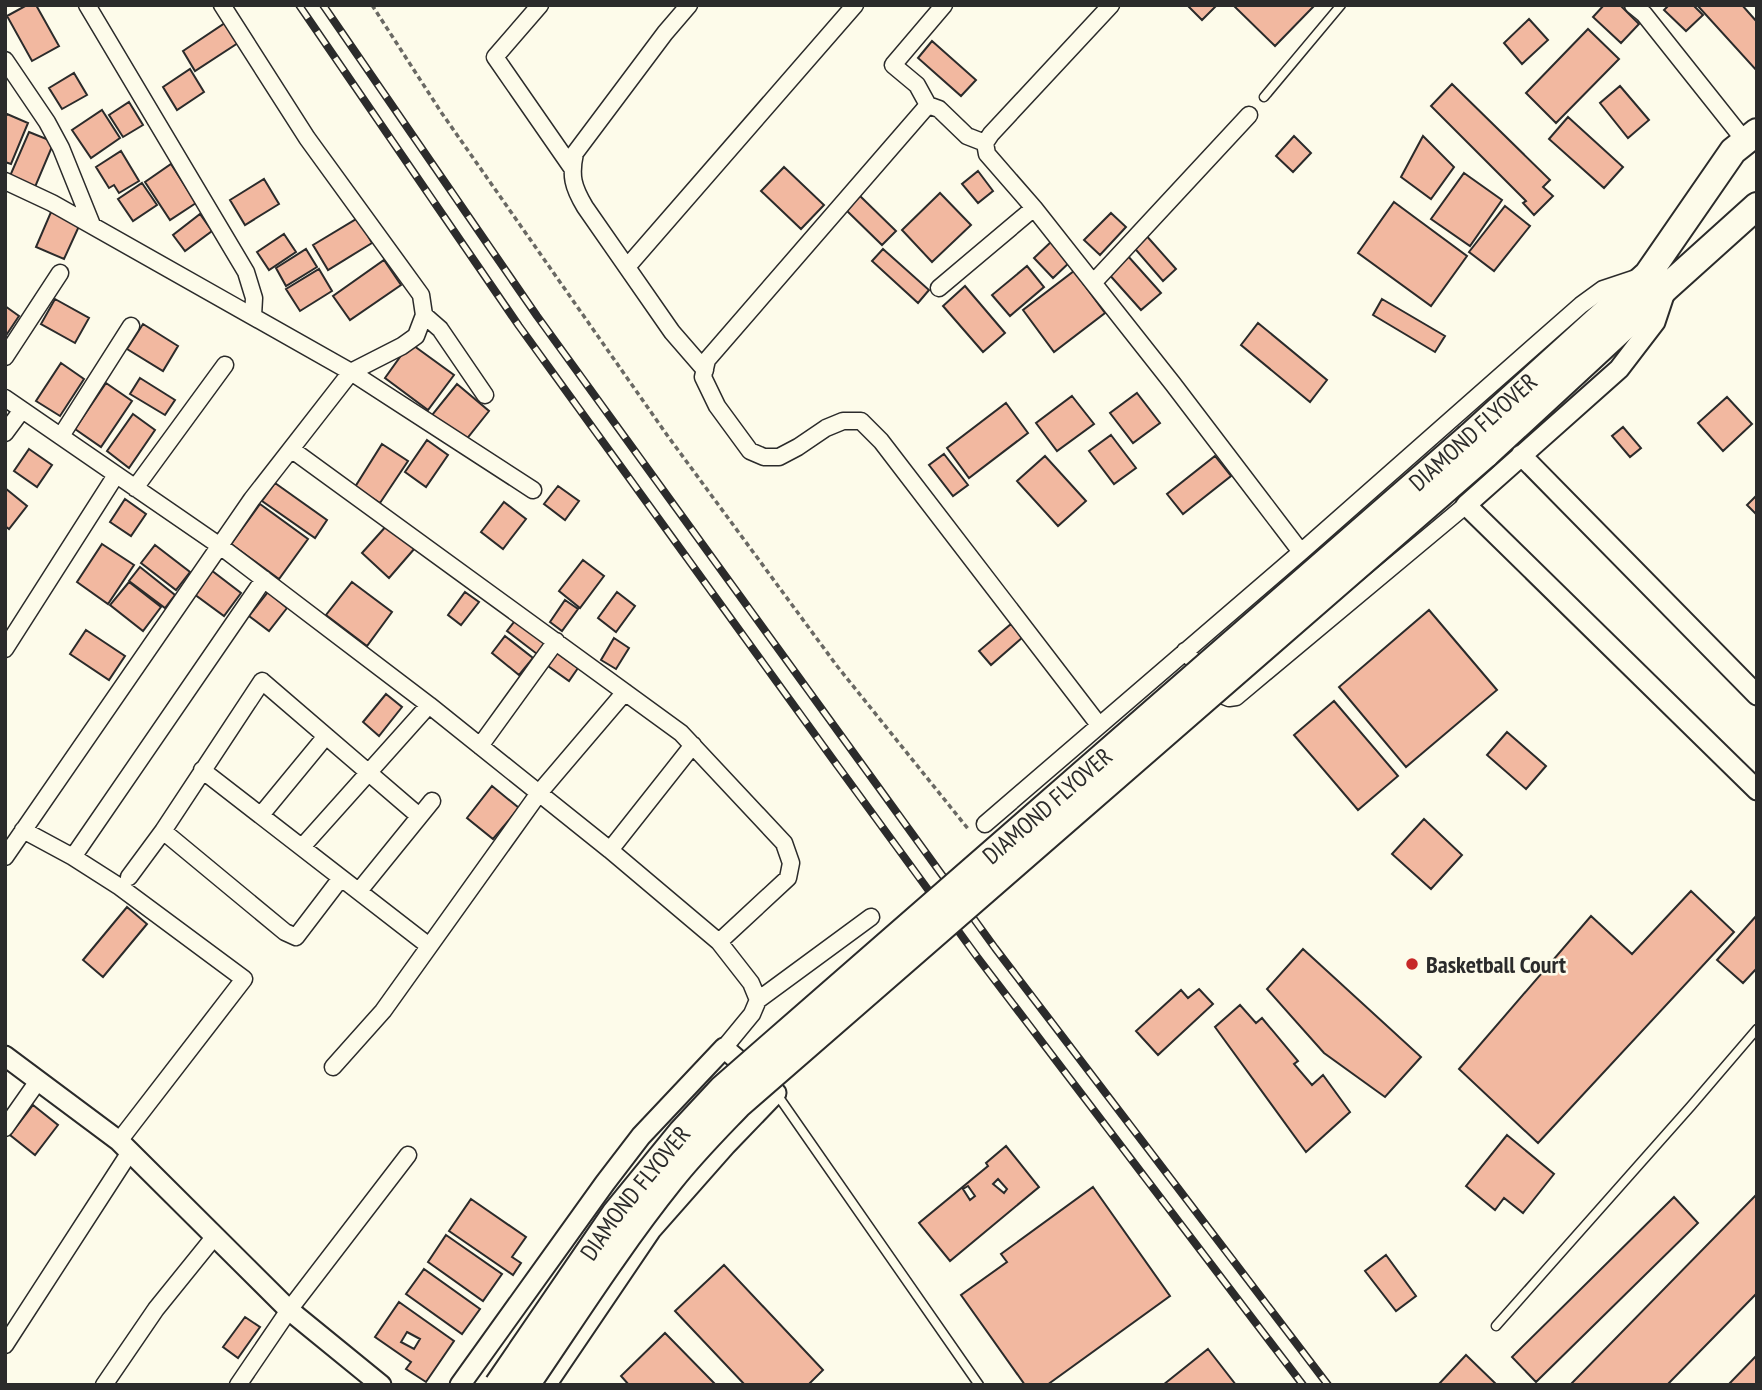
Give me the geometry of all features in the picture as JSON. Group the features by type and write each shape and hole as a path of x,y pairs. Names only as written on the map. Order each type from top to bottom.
{"highway":[{"path":"1657,280 1733,151 1751,137"},
{"path":"1657,280 1757,206"},
{"name":"DIAMOND FLYOVER","path":"526,1385 629,1234 703,1141 738,1105 1485,455 1593,340 1657,280"},
{"name":"DIAMOND FLYOVER","path":"498,1385 615,1214 682,1132 722,1089 1469,437 1593,340"}],"street":[{"path":"87,5 246,272 254,298 253,316"},
{"path":"5,857 252,499 351,372 416,336 424,315 421,295 307,138 222,5"},
{"path":"540,5 495,57 572,168"},
{"path":"689,5 575,153 572,168 576,191 672,332 705,370"},
{"path":"627,267 855,5"},
{"path":"944,5 894,65 917,85 928,105 939,109 968,136 985,143 990,158 1034,208 1173,384 1301,552"},
{"path":"985,143 1111,5"},
{"path":"1633,5 1644,14 1751,137"},
{"path":"6,61 61,148 92,225"},
{"path":"928,105 707,360 704,377 718,406 750,451 764,457 779,457 826,428 843,421 861,421 881,441 1099,725"},
{"path":"1093,283 1250,115"},
{"path":"5,181 92,225 351,372 533,490"},
{"path":"939,288 1034,208"},
{"path":"5,357 60,273"},
{"path":"979,829 1185,651 1301,552 1581,305 1603,289 1657,280 1655,322 1619,369 1466,505 1236,697 1223,696 1185,651"},
{"path":"424,315 440,329 485,395"},
{"path":"61,436 131,326"},
{"path":"135,488 225,365"},
{"path":"5,398 220,546 429,705 610,849 719,942 751,983 758,1000"},
{"path":"5,433 22,410"},
{"path":"291,449 681,733 784,843 791,863 788,878 719,942"},
{"path":"1521,455 1757,695"},
{"path":"5,649 116,475"},
{"path":"1466,505 1757,790"},
{"path":"73,857 264,579"},
{"path":"480,746 556,641"},
{"path":"129,877 163,831 262,681 419,816"},
{"path":"333,1068 383,1011 539,793 625,692"},
{"path":"302,847 429,705"},
{"path":"261,815 326,736"},
{"path":"610,849 693,745"},
{"path":"202,770 429,946"},
{"path":"359,891 432,801"},
{"path":"5,1345 124,1147 244,979 120,887 73,857 23,831"},
{"path":"163,831 285,932 296,936 341,878"},
{"path":"460,1385 641,1136 724,1048 752,1014 758,1000 871,916"},
{"path":"546,1385 651,1230 776,1093 724,1048"},
{"path":"5,1056 124,1147 289,1310 381,1385"},
{"path":"5,1128 38,1081"},
{"path":"238,1385 289,1310 408,1155"},
{"path":"104,1385 156,1309 215,1236"}],"lane":[{"path":"1264,97 1341,5"},
{"path":"1496,1326 1757,1029"},
{"path":"776,1093 979,1385"}],"path":[{"path":"372,5 441,112 667,435 837,666 979,829"}],"building":[{"path":"27,5 36,5 59,46 32,61 7,16"},
{"path":"1187,5 1217,5 1202,20"},
{"path":"1233,5 1315,5 1275,46"},
{"path":"1604,5 1620,5 1639,24 1621,43 1593,17"},
{"path":"1669,5 1693,5 1703,15 1686,31 1664,10"},
{"path":"1697,5 1742,5 1757,22 1757,71"},
{"path":"1529,19 1548,40 1522,64 1504,43"},
{"path":"225,23 238,43 195,71 183,51"},
{"path":"1588,29 1619,59 1556,123 1526,93"},
{"path":"932,41 976,80 961,96 918,58"},
{"path":"190,69 204,92 177,110 163,87"},
{"path":"74,73 87,95 62,109 49,88"},
{"path":"1452,84 1550,180 1543,187 1553,196 1534,215 1523,203 1526,201 1431,106"},
{"path":"1620,86 1649,120 1628,138 1600,103"},
{"path":"129,102 143,125 123,137 109,115"},
{"path":"102,110 120,138 91,158 72,130"},
{"path":"7,114 28,123 11,164 5,162"},
{"path":"1568,117 1623,167 1604,188 1549,139"},
{"path":"29,132 54,142 35,187 10,176"},
{"path":"1294,136 1311,153 1293,172 1276,156"},
{"path":"1423,136 1454,167 1431,199 1401,177"},
{"path":"121,151 139,181 119,193 114,185 109,188 96,167"},
{"path":"171,164 196,203 170,220 145,182"},
{"path":"784,167 824,205 801,229 761,191"},
{"path":"978,171 993,191 978,203 962,184"},
{"path":"1464,173 1502,200 1470,246 1431,219"},
{"path":"264,179 279,204 245,225 230,200"},
{"path":"142,183 157,205 133,221 118,199"},
{"path":"940,193 971,225 932,262 902,230"},
{"path":"859,195 896,231 882,245 845,209"},
{"path":"1394,202 1467,256 1431,306 1358,253"},
{"path":"1505,206 1530,226 1494,271 1469,252"},
{"path":"51,212 80,224 64,259 36,247"},
{"path":"1111,213 1126,227 1100,255 1084,240"},
{"path":"200,214 212,231 185,251 173,235"},
{"path":"358,218 372,243 328,270 313,245"},
{"path":"1144,233 1176,269 1163,281 1131,244"},
{"path":"284,234 296,252 269,270 257,252"},
{"path":"1052,241 1071,261 1053,278 1034,258"},
{"path":"306,249 317,267 286,286 276,268"},
{"path":"883,249 929,290 918,303 872,261"},
{"path":"1127,255 1161,293 1141,310 1107,272"},
{"path":"384,260 401,285 350,320 333,296"},
{"path":"1027,266 1044,287 1010,316 992,295"},
{"path":"319,269 332,291 300,311 286,289"},
{"path":"1074,271 1105,313 1054,352 1023,310"},
{"path":"965,286 1005,333 983,352 943,306"},
{"path":"55,299 89,318 75,343 41,324"},
{"path":"1382,299 1445,336 1435,352 1373,315"},
{"path":"5,306 19,316 5,337"},
{"path":"1258,323 1327,380 1310,402 1241,345"},
{"path":"143,324 178,346 163,371 127,349"},
{"path":"410,343 454,375 428,410 385,378"},
{"path":"61,363 84,379 60,416 36,401"},
{"path":"140,378 175,400 165,415 130,394"},
{"path":"106,383 132,401 101,447 75,429"},
{"path":"457,384 489,411 465,441 432,415"},
{"path":"1137,393 1160,423 1133,443 1110,413"},
{"path":"1072,396 1094,424 1057,451 1036,423"},
{"path":"1727,397 1752,424 1723,451 1698,423"},
{"path":"1006,403 1028,433 969,478 947,448"},
{"path":"133,414 155,430 129,468 107,451"},
{"path":"1623,427 1641,448 1630,457 1612,436"},
{"path":"1111,435 1136,468 1114,484 1089,451"},
{"path":"427,440 448,455 426,487 405,472"},
{"path":"382,444 408,461 380,503 355,487"},
{"path":"29,449 52,465 37,487 14,471"},
{"path":"944,454 968,485 953,496 929,465"},
{"path":"1045,456 1086,501 1058,526 1017,481"},
{"path":"1215,456 1231,476 1183,514 1167,494"},
{"path":"275,483 327,520 315,538 262,501"},
{"path":"558,486 579,501 565,520 544,504"},
{"path":"5,488 27,506 9,529 5,526"},
{"path":"1757,495 1757,515 1747,505"},
{"path":"125,499 146,514 131,536 110,522"},
{"path":"504,502 526,519 503,549 481,532"},
{"path":"260,504 308,539 279,579 231,544"},
{"path":"388,524 415,548 389,578 362,553"},
{"path":"102,544 134,565 108,604 77,582"},
{"path":"155,545 190,572 176,590 141,563"},
{"path":"583,560 604,576 580,608 559,591"},
{"path":"140,567 175,595 165,608 129,581"},
{"path":"211,570 241,593 224,616 194,594"},
{"path":"129,582 161,607 143,631 110,605"},
{"path":"352,582 392,612 367,646 326,615"},
{"path":"268,592 287,608 269,631 249,616"},
{"path":"465,592 479,602 461,625 448,615"},
{"path":"617,592 635,606 616,632 598,618"},
{"path":"565,600 578,609 562,631 550,622"},
{"path":"1429,610 1497,690 1406,767 1339,687"},
{"path":"518,617 548,641 537,654 507,631"},
{"path":"1011,624 1023,637 991,665 979,651"},
{"path":"86,630 125,656 109,680 70,654"},
{"path":"505,636 533,658 519,675 492,653"},
{"path":"614,638 629,648 616,669 601,660"},
{"path":"557,653 578,668 569,681 548,666"},
{"path":"386,694 402,707 379,736 363,722"},
{"path":"1334,701 1398,776 1358,810 1294,735"},
{"path":"1507,732 1546,766 1526,789 1487,755"},
{"path":"492,786 519,808 493,839 467,818"},
{"path":"1424,819 1462,855 1431,889 1392,854"},
{"path":"1691,891 1734,932 1538,1143 1459,1069 1591,916 1632,954"},
{"path":"127,907 147,924 103,977 83,960"},
{"path":"1757,915 1757,968 1743,983 1717,960"},
{"path":"1303,949 1421,1057 1385,1097 1324,1053 1267,989"},
{"path":"1199,989 1213,1004 1158,1055 1136,1031 1181,990 1188,998"},
{"path":"1240,1005 1256,1023 1262,1018 1298,1061 1294,1064 1312,1085 1323,1075 1350,1112 1306,1152 1215,1027"},
{"path":"33,1105 58,1125 35,1155 10,1135"},
{"path":"1507,1135 1554,1174 1523,1213 1504,1198 1495,1210 1466,1186"},
{"path":"1006,1146 1039,1187 950,1261 919,1223 988,1166 986,1163","holes":["998,1179 1007,1189 1004,1193 993,1184","968,1186 975,1196 970,1200 963,1189"]},
{"path":"1093,1187 1170,1296 1047,1385 1025,1385 961,1295 1007,1262 1001,1254"},
{"path":"1757,1194 1757,1293 1667,1385 1570,1385"},
{"path":"1674,1197 1698,1223 1536,1382 1512,1357"},
{"path":"471,1199 526,1237 512,1257 521,1263 513,1275 449,1231"},
{"path":"446,1235 502,1274 483,1301 428,1262"},
{"path":"1386,1255 1416,1296 1396,1311 1365,1271"},
{"path":"724,1265 823,1370 808,1385 745,1385 675,1311"},
{"path":"424,1269 480,1309 462,1334 406,1294"},
{"path":"399,1302 454,1341 426,1382 406,1369 411,1362 375,1337","holes":["407,1332 420,1339 414,1349 401,1342"]},
{"path":"245,1317 260,1327 238,1358 223,1347"},
{"path":"665,1333 716,1385 629,1385 621,1376"},
{"path":"1208,1349 1236,1385 1163,1385"},
{"path":"1466,1355 1497,1385 1438,1385"},
{"path":"1757,1355 1757,1385 1728,1385"}],"railway":[{"path":"299,5 519,326 837,765 978,958 1303,1385"},
{"path":"323,5 537,316 995,948 1328,1385"}],"place":[{"name":"Basketball Court","path":"1412,964"}]}
